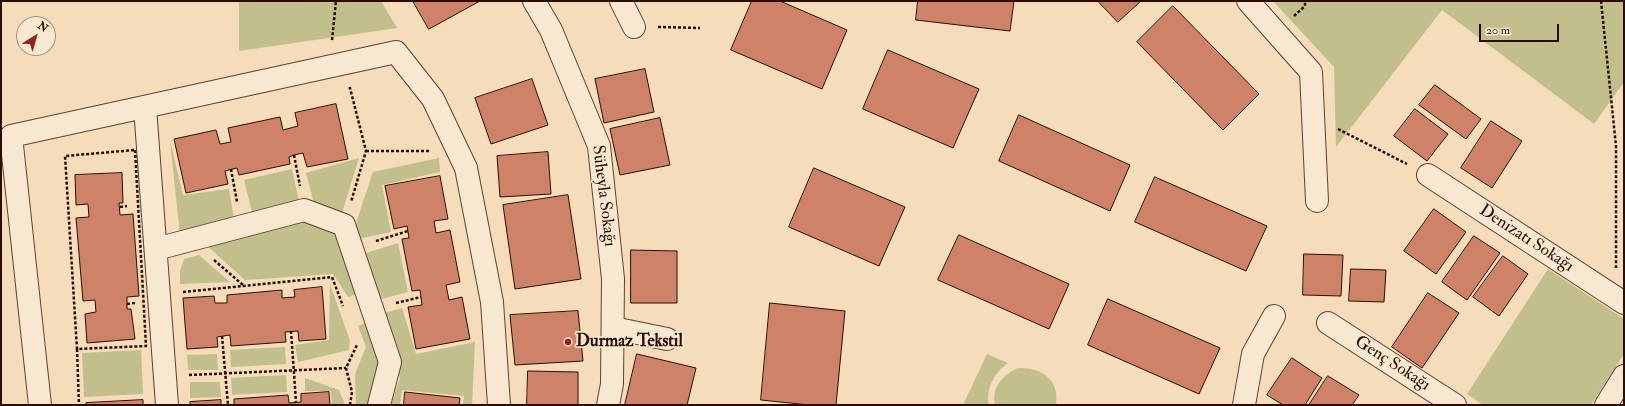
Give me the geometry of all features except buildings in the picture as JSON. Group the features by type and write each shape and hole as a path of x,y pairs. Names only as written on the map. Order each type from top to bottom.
{"street":[{"name":"Süheyla Sokağı","path":"534,1 552,30 599,146 613,279 612,384 608,405"},
{"path":"621,1 634,27"},
{"path":"1248,1 1311,72 1317,201"},
{"path":"40,405 11,136 396,52 433,99 466,168 492,302 499,405"},
{"path":"145,107 167,405"},
{"name":"Denizatı Sokağı","path":"1428,175 1620,301"},
{"path":"156,249 242,225 304,210 344,225 390,362 379,405"},
{"path":"1244,405 1253,354 1274,316"},
{"name":"Genç Sokağı","path":"1328,323 1455,405"},
{"path":"613,328 667,339"},
{"path":"1606,405 1624,376"}],"path":[{"path":"329,67 336,1"},
{"path":"1601,1 1616,146 1620,301"},
{"path":"634,27 700,28"},
{"path":"342,90 350,88 366,151 344,225"},
{"path":"1337,128 1428,175"},
{"path":"77,348 146,346 134,150 65,156 77,348 79,405"},
{"path":"366,151 435,152"},
{"path":"294,155 304,210"},
{"path":"231,169 242,225"},
{"path":"351,248 408,231"},
{"path":"179,292 332,277 344,310"},
{"path":"291,331 296,402"},
{"path":"222,336 228,405"},
{"path":"350,405 352,392 346,368 357,344"},
{"path":"186,375 346,368"}],"shaded area":[{"path":"239,1 381,1 397,28 239,51"},
{"path":"1273,1 1624,1 1624,82 1594,124 1442,10 1336,147 1334,67"},
{"path":"170,141 183,195 229,189 234,219 180,235"},
{"path":"359,158 342,213 314,203 306,173"},
{"path":"439,158 440,172 382,185 391,232 358,239 354,229 373,172"},
{"path":"292,169 300,206 253,216 244,180"},
{"path":"314,219 339,234 361,293 348,297 333,274 245,280 204,243"},
{"path":"398,243 408,292 381,299 363,254"},
{"path":"199,255 230,282 180,284 180,271 184,259"},
{"path":"1548,269 1624,319 1624,354 1591,405 1483,405 1467,394"},
{"path":"330,284 350,341 349,350 298,362 295,345 329,340"},
{"path":"402,308 416,354 475,342 472,405 463,405 464,396 402,390 400,405 391,405 400,378 385,313"},
{"path":"365,323 380,361 370,405 356,405 355,374 366,347 358,326"},
{"path":"285,347 286,364 231,367 230,350"},
{"path":"141,350 143,394 84,397 82,353"},
{"path":"217,354 218,370 188,370 187,355"},
{"path":"987,354 1008,363 999,371 992,381 988,393 989,405 963,405"},
{"path":"1018,368 1034,370 1047,376 1055,388 1056,405 995,405 995,393 999,382"},
{"path":"286,375 287,392 232,395 231,378"},
{"path":"305,378 339,390 345,405 332,405 331,391 305,391"},
{"path":"190,382 220,382 221,397 190,398"}],"place":[{"name":"Durmaz Tekstil","path":"568,342"}]}
